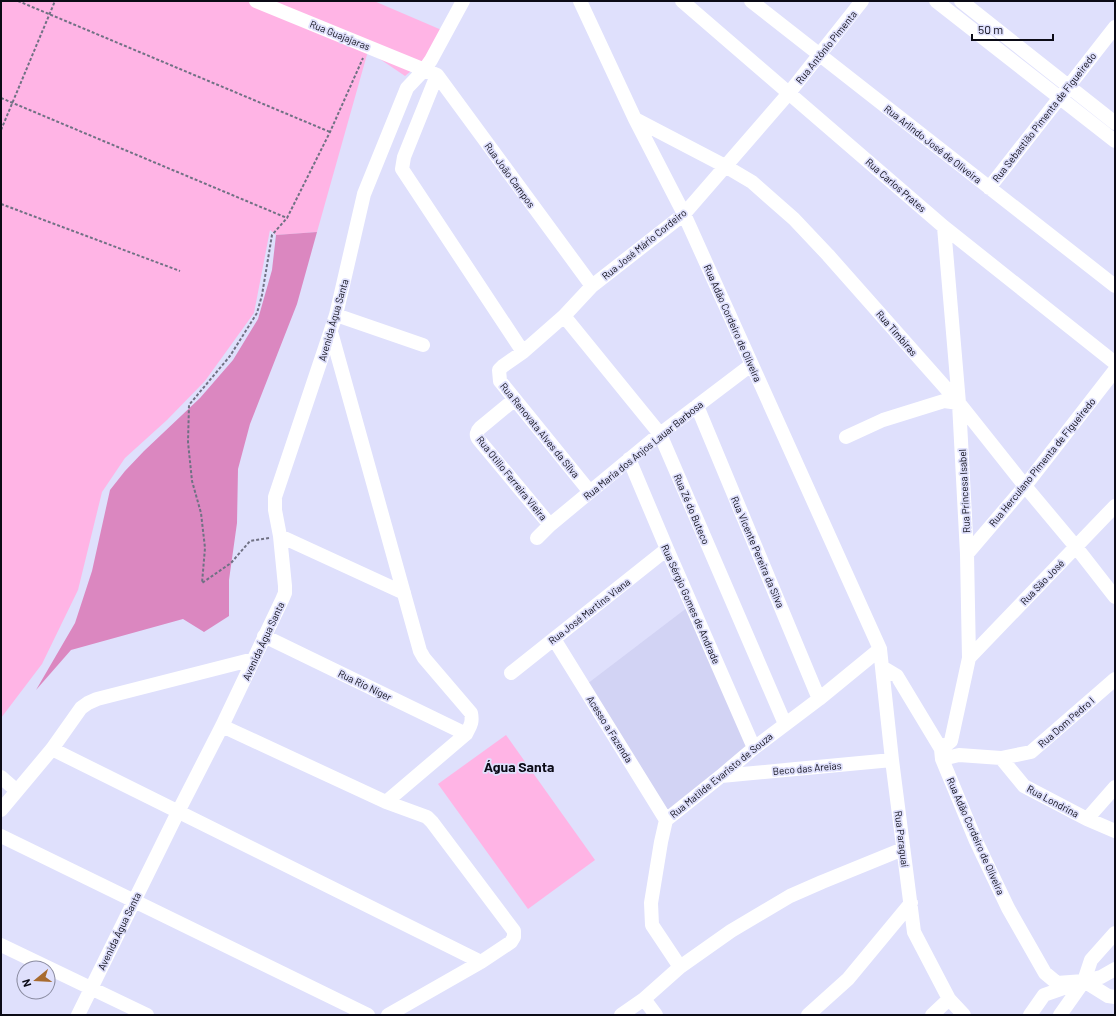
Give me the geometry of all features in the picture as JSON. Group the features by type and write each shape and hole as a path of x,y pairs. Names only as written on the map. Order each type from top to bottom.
{"street":[{"name":"Rua Guajajaras","path":"256,1 430,72"},
{"path":"462,1 431,60 430,72 404,157 402,169 523,352"},
{"name":"Rua Adão Cordeiro de Oliveira","path":"580,1 635,119 684,214 880,649"},
{"name":"Rua Carlos Prates","path":"682,1 944,227 1115,363"},
{"name":"Rua Arlindo José de Oliveira","path":"751,1 1115,286"},
{"name":"Rua Antônio Pimenta","path":"789,93 862,1"},
{"path":"936,1 1115,141"},
{"path":"960,1 1115,123"},
{"name":"Rua Sebastião Pimenta de Figueiredo","path":"989,188 1115,27"},
{"name":"Avenida Água Santa","path":"78,1015 222,726 282,600 284,593 280,536 275,510 275,497 336,315 364,194 407,88 430,72"},
{"name":"Rua João Campos","path":"430,72 592,286"},
{"name":"Rua José Mário Cordeiro","path":"503,366 523,352 564,316 592,286 684,214 789,93"},
{"name":"Rua Timbiras","path":"635,119 725,166 752,182 794,219 828,255 959,403 1115,597"},
{"name":"Rua Princesa Isabel","path":"941,754 951,742 969,658 967,554 959,403 944,227"},
{"path":"336,315 423,345"},
{"name":"Rua Zé do Buteco","path":"564,316 660,434 785,724"},
{"path":"331,332 420,651 424,658 471,713 473,720 466,734 386,802"},
{"name":"Rua Maria dos Anjos Lauar Barbosa","path":"538,538 550,525 629,459 751,365"},
{"name":"Rua Renovata Alves da Silva","path":"503,366 500,370 500,381 590,492"},
{"name":"Rua Herculano Pimenta de Figueiredo","path":"967,554 1025,486 1115,370"},
{"name":"Rua Otilio Ferreira Vieira","path":"514,400 480,428 476,435 478,440 550,525"},
{"path":"846,436 883,420 944,401 959,403"},
{"name":"Rua Vicente Pereira da Silva","path":"697,406 819,699"},
{"name":"Rua Sérgio Gomes de Andrade","path":"629,459 754,748"},
{"name":"Rua São José","path":"969,658 1115,506"},
{"path":"280,536 404,593"},
{"name":"Rua José Martins Viana","path":"512,673 667,549"},
{"name":"Rua Rio Níger","path":"264,636 466,734"},
{"name":"Acesso a Fazenda","path":"554,639 666,820"},
{"name":"Rua Paraguai","path":"880,649 892,760 914,932 949,999 964,1015"},
{"name":"Rua Matilde Evaristo de Souza","path":"680,967 652,925 652,903 661,842 666,820 754,748 819,699 880,649"},
{"path":"1,810 52,749 81,708 92,701 254,660"},
{"name":"Rua Adão Cordeiro de Oliveira","path":"882,667 897,676 941,754 976,841 1008,908 1045,973 1058,983 1084,981"},
{"name":"Rua Dom Pedro I","path":"941,754 1001,758 1031,752 1115,679"},
{"path":"222,726 386,802 427,817 514,930 514,937 511,942 481,962 388,1015"},
{"path":"52,749 481,962"},
{"name":"Rua Londrina","path":"1001,758 1024,786 1088,819 1115,831"},
{"name":"Beco das Areias","path":"721,776 892,760"},
{"path":"1,777 17,791"},
{"path":"1088,819 1115,787"},
{"path":"1,836 368,1015"},
{"path":"621,1015 644,999 680,967 731,931 790,896 903,849"},
{"path":"808,1015 848,979 911,903"},
{"path":"1060,1015 1084,981 1091,960 1115,934"},
{"path":"1,945 147,1015"},
{"path":"1030,1015 1044,995 1084,981 1101,977 1115,969"},
{"path":"1084,981 1108,996 1115,997"},
{"path":"644,999 656,1015"},
{"path":"932,1015 949,999"}],"path":[{"path":"18,1 330,132"},
{"path":"1,130 55,1"},
{"path":"280,536 250,541 231,563 202,583 205,548 201,513 192,481 188,442 189,405 230,356 257,313 262,295 272,234 287,218 330,132 368,46"},
{"path":"1,98 287,218"},
{"path":"1,204 180,271"}],"shaded area":[{"path":"1,1 374,1 444,31 427,58 405,76 368,51 317,232 276,235 270,230 254,313 205,381 167,420 125,458 102,492 78,590 42,664 1,718"},
{"path":"317,232 297,304 250,424 238,469 237,523 229,580 229,616 204,632 183,619 71,650 36,690 75,623 92,571 110,490 125,471 200,398 233,360 258,319 272,270 276,235"},
{"path":"688,607 749,748 666,814 587,684"},
{"path":"506,735 595,860 528,909 438,784"}],"district":[{"name":"Água Santa","path":"519,766"}]}
